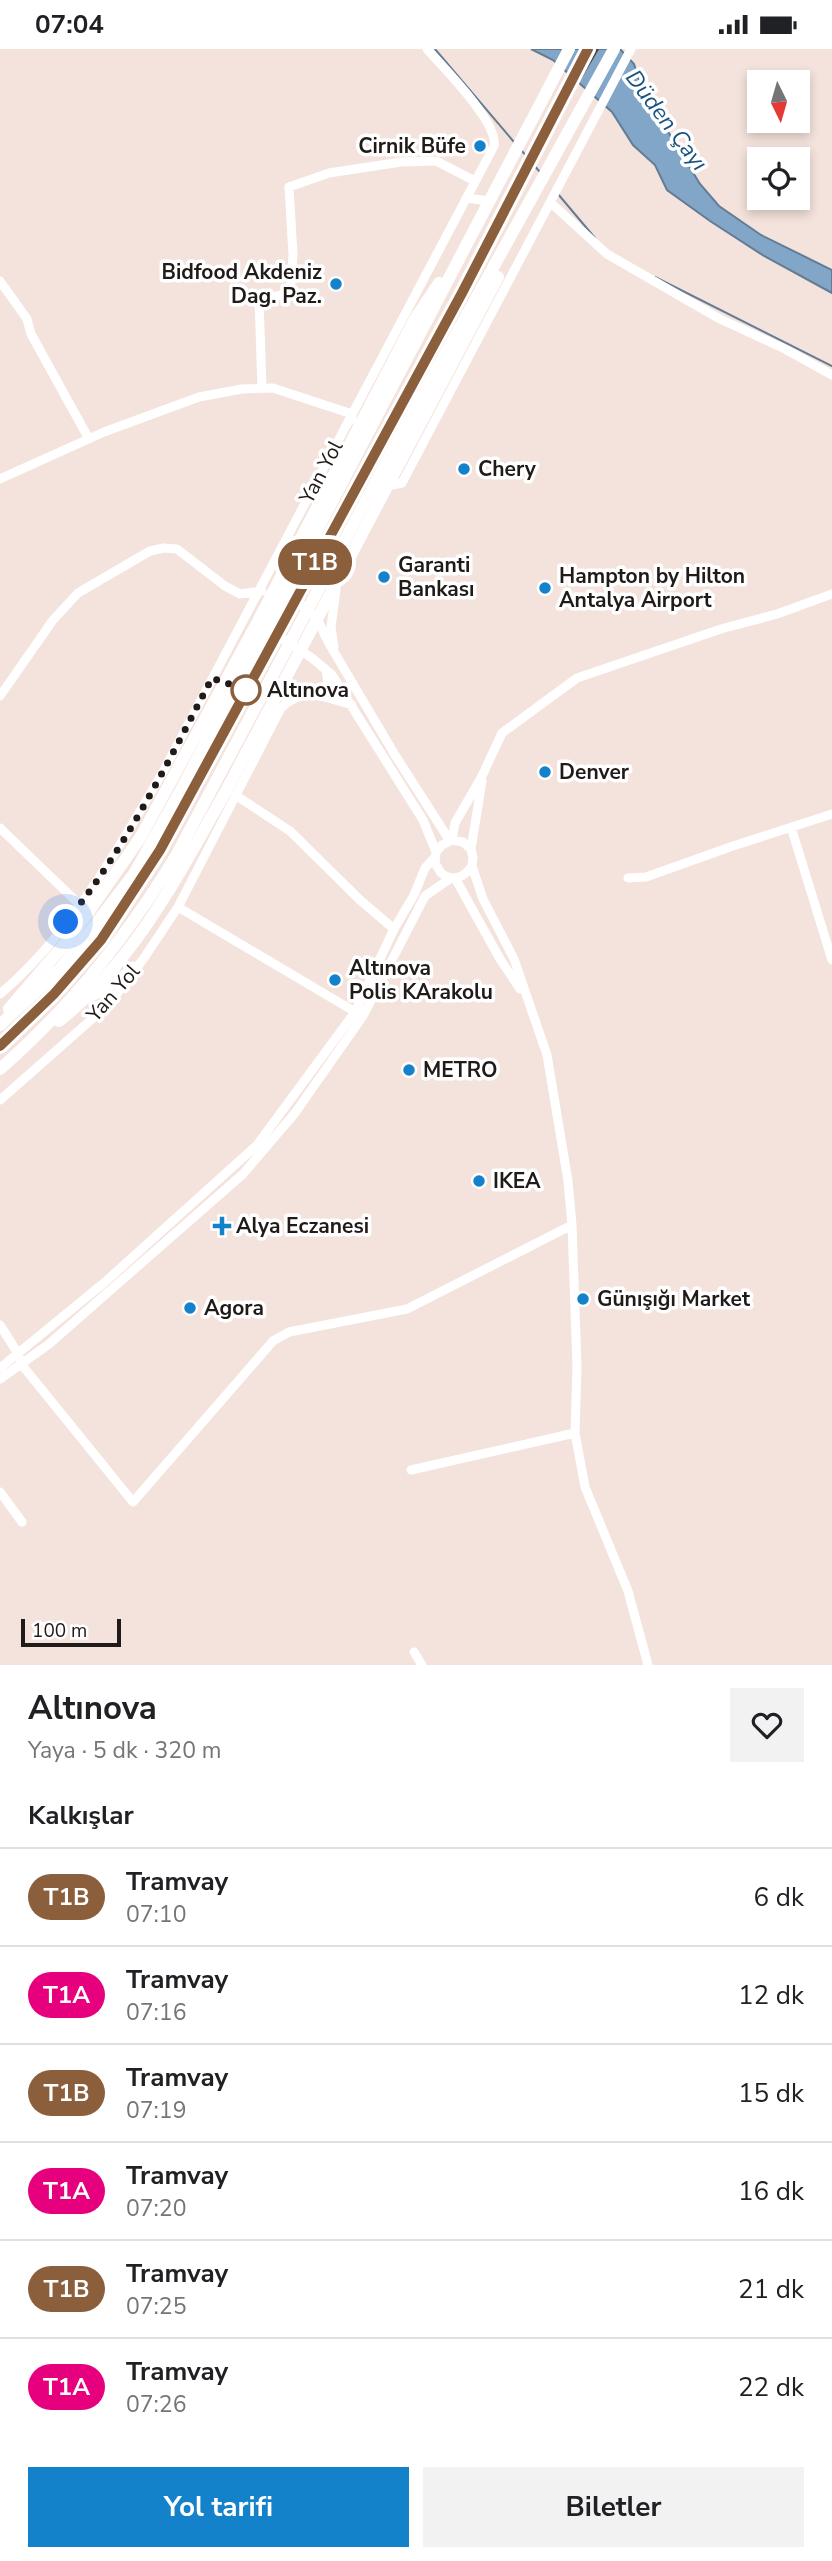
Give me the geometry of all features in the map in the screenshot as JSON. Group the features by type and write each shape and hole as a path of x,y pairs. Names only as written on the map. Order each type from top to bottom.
{"highway":[{"path":"0,1023 60,969 134,874 382,409 569,49"},
{"path":"0,1069 60,1011 94,973 151,897 177,854 417,405 614,49"},
{"path":"11,1059 83,1002 145,929 238,768 338,578 394,485 528,230 539,188"},
{"path":"0,1023 73,934 140,838 257,623 415,319 468,243"}],"street":[{"name":"Yan Yol","path":"0,994 40,954 110,863 164,769 494,146 493,132 476,106 427,49"},
{"path":"528,230 550,202 631,49"},
{"path":"262,388 259,300 290,293 293,255 289,187 329,173 401,162 436,161 475,181"},
{"path":"466,198 490,201"},
{"path":"550,202 607,254 720,319 785,349 832,376"},
{"path":"0,281 27,319 31,334 89,439"},
{"path":"376,370 394,359"},
{"path":"0,479 89,439 198,397 242,389 273,388 352,414 350,442"},
{"path":"0,696 52,619 78,593 150,551 177,549 225,586 240,594 273,591 291,596 317,618 395,755 451,840"},
{"path":"335,653 331,627 338,578"},
{"path":"240,594 257,623 326,670 352,705 423,820 435,855 435,863 441,873 453,878 500,960 527,999"},
{"path":"451,840 455,823 482,776 502,733 577,678 832,594"},
{"path":"320,696 328,682 326,670"},
{"name":"Yan Yol","path":"0,1100 109,1004 139,964 178,907 281,708 289,699 300,695 320,696 352,705"},
{"path":"238,768 235,795 290,831 327,864 360,900 394,929"},
{"path":"482,776 471,849 472,866 483,899 514,959 547,1055 568,1181 577,1366 575,1433 585,1487 628,1591 648,1665"},
{"path":"628,878 646,877 832,814"},
{"path":"791,827 832,960"},
{"path":"0,828 80,905"},
{"path":"0,1368 105,1282 257,1145 359,1014 394,929 414,895 425,867 442,845 451,840 463,842 471,849"},
{"path":"0,1379 49,1344 243,1174 295,1113 359,1014 425,896 453,878 462,877 472,866"},
{"path":"178,907 359,1014"},
{"path":"83,1002 110,987 129,968 139,964"},
{"path":"0,1325 18,1352 22,1365 133,1502 273,1341 289,1332 407,1309 572,1226"},
{"path":"411,1470 575,1433"},
{"path":"0,1492 22,1522"},
{"path":"414,1652 422,1665"}],"water":[{"path":"531,49 620,49 634,64 640,83 700,184 719,206 761,235 832,270 832,293 764,256 667,190 655,165 633,145 612,112 553,60"}],"waterway":[{"path":"435,49 514,142"},
{"path":"522,151 539,171"},
{"path":"558,194 595,238"},
{"path":"655,277 832,366"}],"tram line":[{"name":"T1B","path":"0,1046 54,994 101,940 160,850 462,293 588,49"},
{"path":"0,1050 54,1001 79,974 135,899 165,851 221,751 325,548 598,49"}],"place":[{"name":"Cirnik Büfe","path":"480,146"},
{"name":"Bidfood Akdeniz Dag. Paz.","path":"336,284"},
{"name":"Chery","path":"464,469"},
{"name":"Garanti Bankası","path":"384,577"},
{"name":"Hampton by Hilton Antalya Airport","path":"545,588"},
{"name":"Altınova","path":"246,690"},
{"name":"Denver","path":"545,772"},
{"name":"Altınova Polis KArakolu","path":"335,980"},
{"name":"METRO","path":"409,1070"},
{"name":"IKEA","path":"479,1181"},
{"name":"Alya Eczanesi","path":"222,1226"},
{"name":"Günışığı Market","path":"583,1299"},
{"name":"Agora","path":"190,1308"}],"route":[{"path":"66,922 110,863 212,678 246,690"}],"water label":[{"name":"Düden Çayı","path":"667,120"}]}
